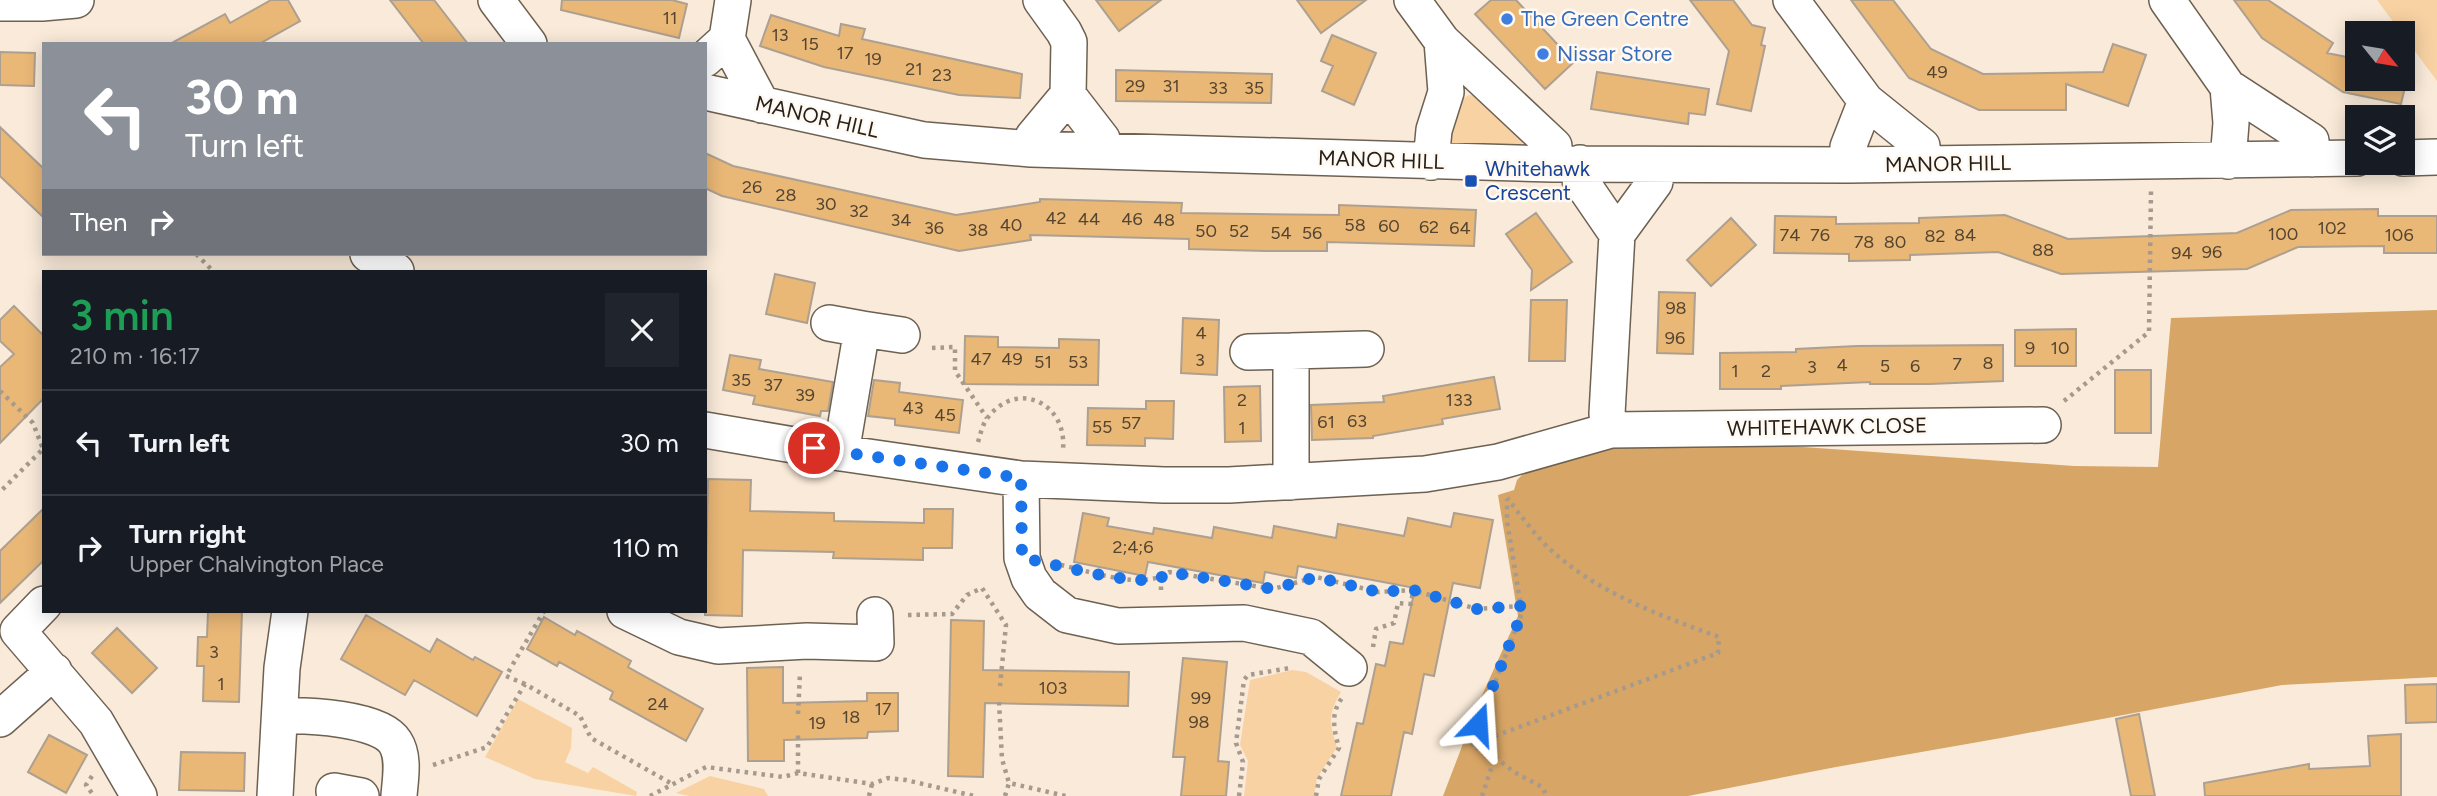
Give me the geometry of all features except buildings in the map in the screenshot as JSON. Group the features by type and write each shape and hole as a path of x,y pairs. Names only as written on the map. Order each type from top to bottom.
{"street":[{"path":"0,3 75,0"},
{"path":"496,0 528,42"},
{"path":"733,0 716,49 761,105"},
{"path":"1041,0 1069,42 1068,95 1102,139 1101,151"},
{"path":"1412,0 1442,41 1554,146 1616,234"},
{"path":"1791,0 1866,101 1922,146 1923,164"},
{"path":"2167,0 2228,87 2311,141 2312,159"},
{"path":"1431,162 1434,130 1446,92 1442,41"},
{"path":"2228,87 2231,123 2228,161"},
{"name":"MANOR HILL","path":"707,92 924,140 1031,149 1431,162 1657,165 2345,158"},
{"path":"1031,149 1033,136 1068,95"},
{"path":"1847,165 1848,147 1866,101"},
{"path":"2415,158 2437,157"},
{"path":"707,430 841,453 1021,478 1164,485 1291,482 1426,474 1499,462 1611,429 1607,414 1616,234 1655,181 1657,165"},
{"path":"371,256 394,270"},
{"path":"841,453 846,326 902,335"},
{"path":"1248,352 1366,349"},
{"path":"1291,351 1291,482"},
{"name":"WHITEHAWK CLOSE","path":"1611,429 2043,425"},
{"path":"1021,478 1022,558 1029,578 1052,606 1079,619 1118,626 1244,623 1311,637 1349,668"},
{"path":"42,606 18,631 96,722 139,796"},
{"path":"275,796 282,668 290,613"},
{"path":"629,613 678,637 718,646 807,641 876,643 875,615"},
{"path":"0,719 54,671"},
{"path":"281,716 306,715 344,720 383,731 395,742 401,757 400,786"}],"path":[{"path":"2043,425 2070,393 2149,332 2151,161"},
{"path":"198,256 212,270"},
{"path":"902,335 910,345 955,347 955,371 987,418"},
{"path":"0,391 33,423 42,446"},
{"path":"977,451 982,426 987,418 1002,404 1030,400 1046,406 1060,421 1063,431 1062,457"},
{"path":"0,492 42,450"},
{"path":"1471,745 1718,653 1718,637 1614,595 1583,575 1550,550 1507,498"},
{"path":"1471,745 1522,613 1508,515"},
{"path":"1022,558 1104,575 1145,580 1161,578 1169,572 1273,589 1316,577 1378,592 1413,590 1477,609 1521,606"},
{"path":"875,615 952,614 967,595 982,588 1006,625 1000,686"},
{"path":"543,613 506,676 580,716 591,738 674,785"},
{"path":"1239,796 1242,762 1236,743 1244,680 1248,675 1295,667 1307,660 1311,637"},
{"path":"400,786 487,747 525,684"},
{"path":"999,702 1002,759 1009,783 1005,796"},
{"path":"798,773 799,731"},
{"path":"1471,745 1542,787 1546,796"},
{"path":"1482,796 1495,757"},
{"path":"650,796 651,793 674,785 706,767 783,777 798,773 872,784 888,778 974,796"},
{"path":"1009,783 1066,796"},
{"path":"869,796 872,784"}],"shaded area":[{"path":"2377,0 2437,0 2437,81 2415,51 2415,21 2393,21"},
{"path":"1469,95 1478,96 1524,141 1520,147 1453,147 1449,142 1453,105"},
{"path":"2437,310 2437,677 2282,685 1688,796 1443,796 1479,702 1518,616 1498,495 1514,490 1517,480 1525,472 1618,445 1660,437 2074,466 2158,467 2171,318"},
{"path":"1292,670 1306,672 1341,692 1331,719 1337,747 1317,778 1314,796 1244,796 1248,761 1240,745 1250,680"},
{"path":"518,699 572,728 571,748 565,762 588,773 593,767 637,792 636,796 535,779 485,757"},
{"path":"710,776 764,789 768,796 689,796 676,793"}],"place":[{"name":"The Green Centre","path":"1507,19"},
{"name":"Nissar Store","path":"1543,54"},
{"name":"Whitehawk Crescent","path":"1471,181"}],"route":[{"path":"814,448 1021,478 1022,558 1104,575 1145,580 1161,578 1169,572 1273,589 1316,577 1378,592 1413,590 1477,609 1521,606 1522,613 1478,724"}]}
